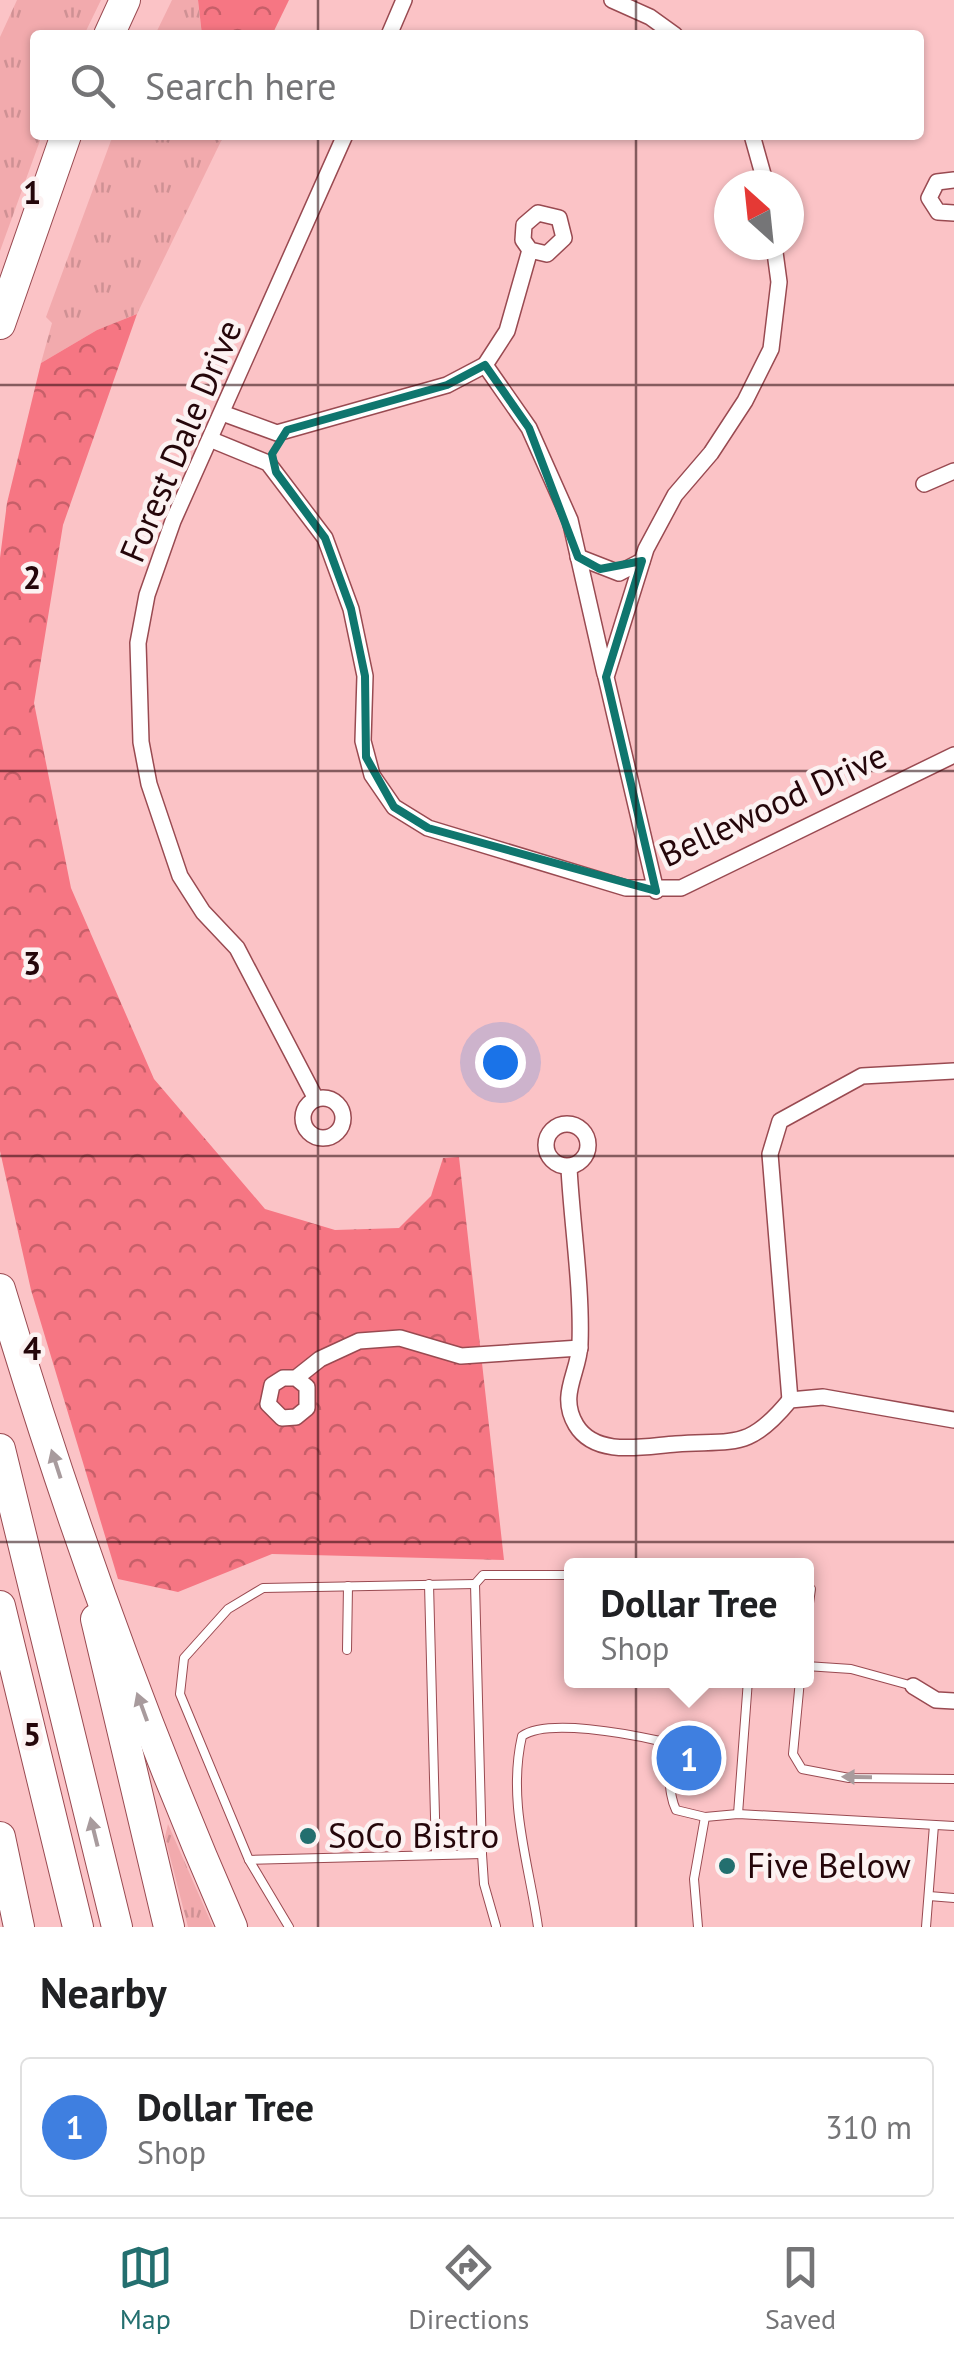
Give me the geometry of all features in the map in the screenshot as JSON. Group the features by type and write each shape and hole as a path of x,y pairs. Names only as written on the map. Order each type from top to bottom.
{"highway":[{"path":"111,30 125,0"},
{"path":"0,324 64,140"},
{"path":"0,1289 86,1557 176,1796 232,1927"},
{"path":"0,1449 118,1927"},
{"path":"86,1557 102,1657 169,1927"},
{"path":"0,1606 78,1927"},
{"path":"0,1837 19,1927"}],"street":[{"path":"391,30 404,0"},
{"path":"612,0 668,30"},
{"path":"650,17 658,0"},
{"name":"Forest Dale Drive","path":"316,1099 237,948 203,912 180,876 149,784 141,742 138,643 147,595 173,521 225,414 344,140"},
{"path":"753,140 762,170"},
{"path":"954,180 937,182 929,198 938,212 954,213"},
{"path":"225,414 277,433 447,385 485,365 507,332 530,250"},
{"path":"606,677 642,561 675,495 711,453 745,400 770,348 779,282 776,260"},
{"path":"485,365 529,428 570,520 656,891"},
{"path":"276,472 272,454 287,430"},
{"name":"Bellewood Drive","path":"212,440 268,462 324,538 351,609 365,676 366,757 394,807 428,828 626,888 681,888 954,755"},
{"path":"924,484 954,472"},
{"path":"578,557 619,573 642,561"},
{"path":"569,1168 580,1348 567,1398 576,1426 590,1438 616,1449 742,1442 766,1429 790,1400 770,1154 780,1121 862,1076 954,1071"},
{"path":"296,1378 320,1359 359,1341 400,1338 461,1356 580,1348"},
{"path":"790,1400 824,1397 954,1420"},
{"path":"913,1686 936,1700 954,1701"}],"lane":[{"path":"289,1927 250,1860 180,1694 184,1658 228,1609 262,1588 474,1584 483,1575 564,1575"},
{"path":"428,1584 436,1855"},
{"path":"474,1584 484,1884 496,1927 506,1927"},
{"path":"347,1650 348,1586"},
{"path":"814,1667 852,1669 913,1686"},
{"path":"738,1814 747,1688"},
{"path":"799,1688 793,1754 802,1769 849,1778 954,1779"},
{"path":"538,1927 518,1836 518,1752 522,1736 532,1729 577,1729 660,1741 669,1756 670,1798 676,1810 705,1817 738,1814 954,1826"},
{"path":"698,1927 694,1879 705,1817"},
{"path":"926,1927 934,1825"},
{"path":"250,1860 482,1854"},
{"path":"928,1896 954,1898"}],"highlighted area":[{"path":"485,365 529,428 578,557 600,569 642,561 606,677 656,891 428,828 394,807 366,757 365,676 351,609 325,538 276,472 272,454 287,430 447,385"}],"green space":[{"path":"17,0 101,0 86,30 30,30 30,140 40,140 0,251 0,37"},
{"path":"172,0 198,0 201,30 157,30"},
{"path":"198,0 289,0 274,30 201,30"},
{"path":"111,140 222,140 137,314 97,330 41,363 52,323 46,317"},
{"path":"137,314 63,525 34,703 71,888 154,1079 265,1209 335,1230 399,1228 431,1196 443,1158 459,1157 504,1560 272,1554 178,1592 118,1579 31,1290 0,1151 0,558 7,503 41,363 97,330"},
{"path":"168,1824 213,1927 188,1927 165,1837"}],"place":[{"name":"Dollar Tree","path":"689,1758"},
{"name":"SoCo Bistro","path":"308,1836"},
{"name":"Five Below","path":"727,1866"}]}
